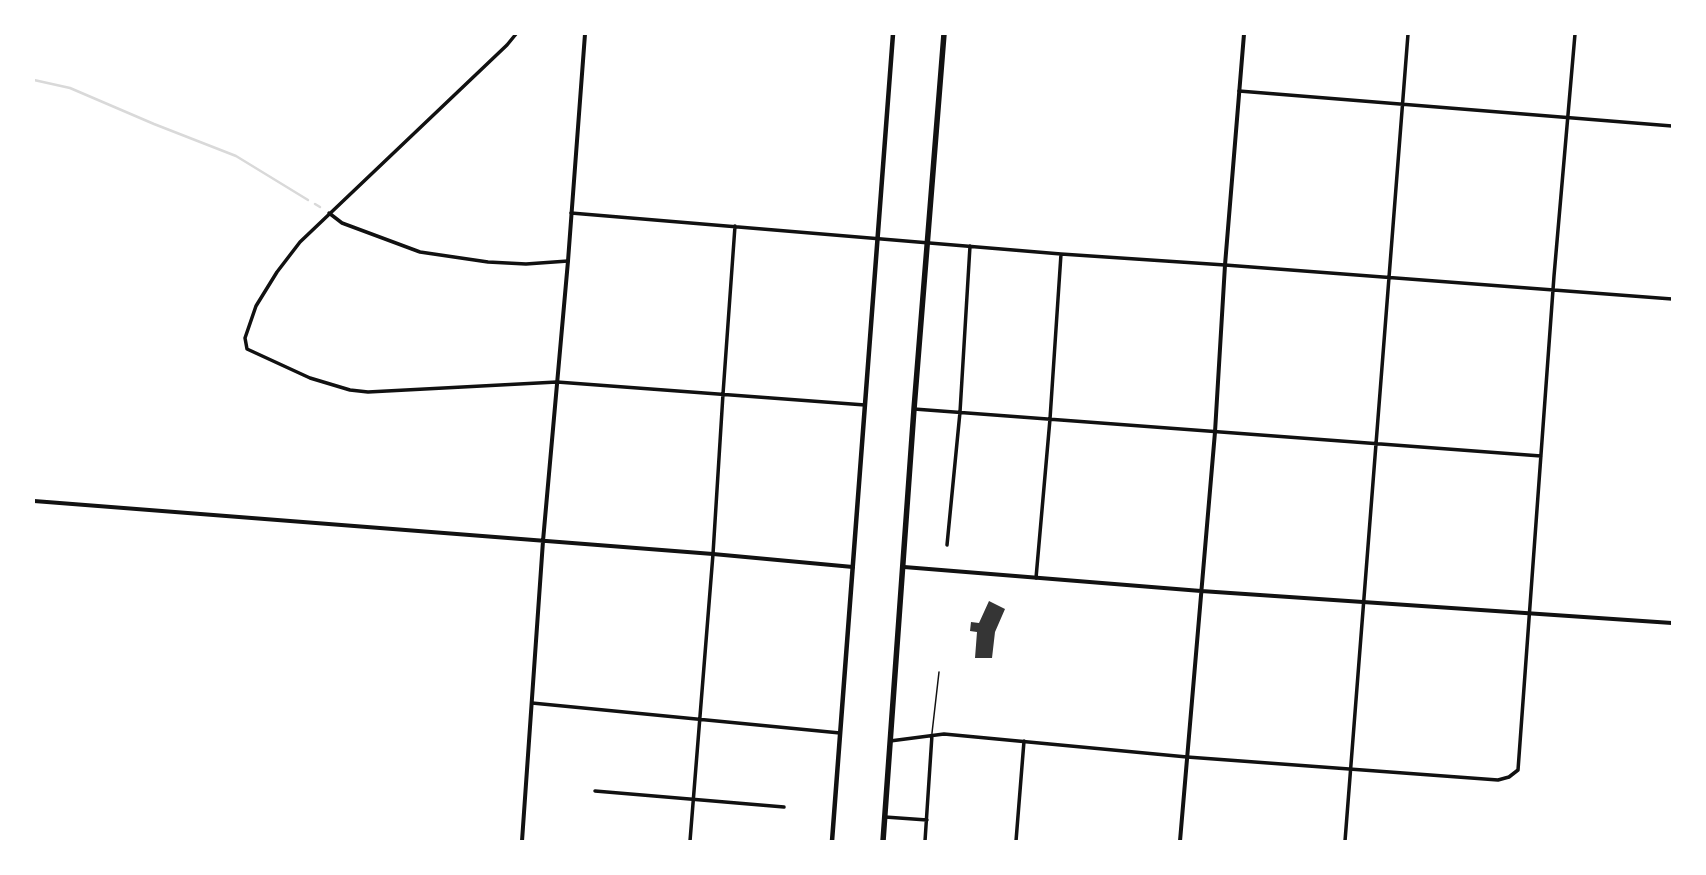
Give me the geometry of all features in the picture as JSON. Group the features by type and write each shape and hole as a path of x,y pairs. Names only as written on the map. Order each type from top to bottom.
{"highway":[{"path":"883,841 904,567 914,409 944,34"}],"main road":[{"path":"832,841 893,34"}],"street":[{"path":"516,34 506,46 300,242 256,306 245,338 247,349 310,378 350,390 368,392 557,382 866,405"},
{"path":"522,841 543,541 568,261 585,34"},
{"path":"1180,841 1215,432 1225,265 1244,34"},
{"path":"1345,841 1408,34"},
{"path":"890,741 944,734 1187,757 1498,780 1509,777 1518,770 1553,289 1575,34"},
{"path":"1239,91 1402,106 1672,126"},
{"path":"329,213 342,223 420,252 488,262 526,264 568,261"},
{"path":"571,213 1061,254 1553,289 1672,299"},
{"path":"690,841 713,554 735,226"},
{"path":"947,545 960,412 970,246"},
{"path":"1036,578 1050,419 1061,254"},
{"path":"914,409 1541,456"},
{"path":"34,501 713,554 853,568"},
{"path":"904,567 1201,591 1672,623"},
{"path":"532,703 840,733"},
{"path":"925,841 932,735"},
{"path":"1016,841 1024,741"},
{"path":"596,791 784,807"},
{"path":"885,817 927,820"}],"lane":[{"path":"932,735 939,672"}],"building":[{"path":"989,601 1005,609 995,632 992,658 975,658 977,632 970,631 971,622 979,623"}],"waterway":[{"path":"34,80 70,88 154,124 236,156 308,200"},
{"path":"315,204 320,207"}]}
